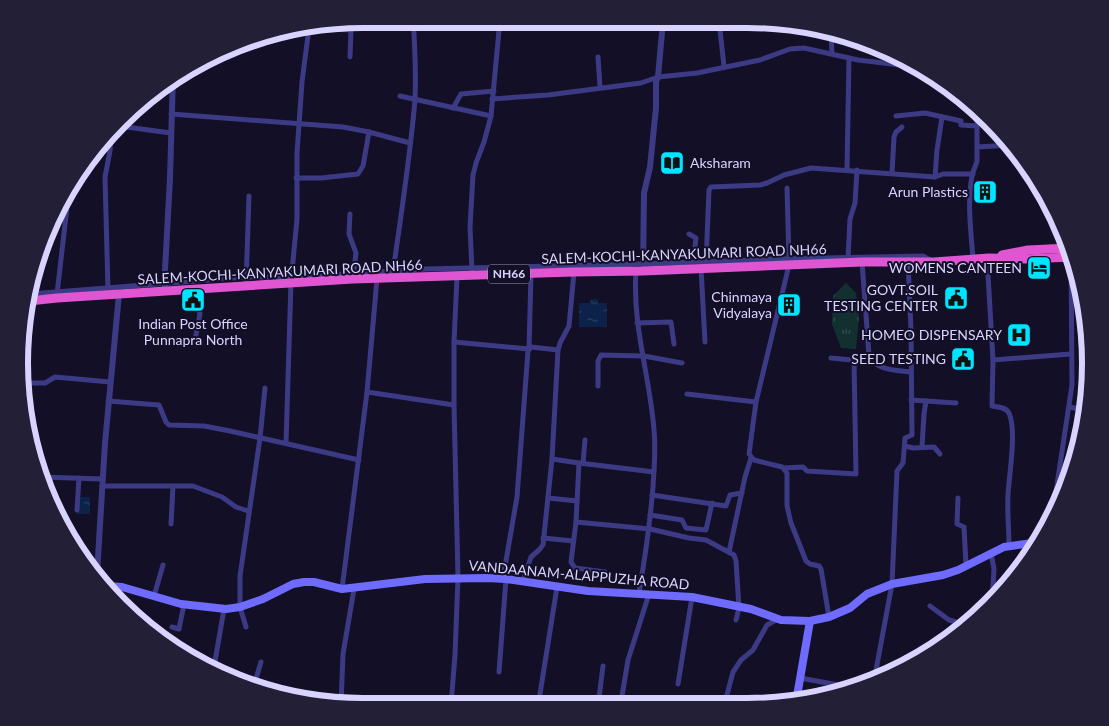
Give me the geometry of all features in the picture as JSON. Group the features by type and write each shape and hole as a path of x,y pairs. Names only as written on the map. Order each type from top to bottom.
{"highway":[{"name":"NH66","path":"988,258 1028,250 1063,253"},
{"name":"SALEM-KOCHI-KANYAKUMARI ROAD NH66","path":"34,300 57,294 109,291 119,294 165,288 200,289 246,281 353,277 377,279 392,275 458,277 472,272 574,272 789,262 934,262 988,258"}],"main road":[{"name":"VANDAANAM-ALAPPUZHA ROAD","path":"113,586 122,587 184,604 224,609 240,607 263,599 293,584 314,582 342,590 425,579 458,577 504,578 557,587 621,594 639,593 692,597 712,600 778,619 810,621 829,617 850,608 867,594 892,584 943,575 990,553 1009,546 1029,543"},
{"path":"797,695 810,621"}],"street":[{"path":"392,275 410,144 414,100 413,28"},
{"path":"472,272 470,227 474,175 491,116 499,28"},
{"path":"639,593 650,529 654,472 654,432 644,356 637,323 644,193 650,167 656,108 656,82 662,28"},
{"path":"720,28 724,66"},
{"path":"330,29 351,30 350,58"},
{"path":"286,443 291,280 296,238 296,178 299,123 308,32"},
{"path":"831,39 832,54"},
{"path":"492,100 641,83 658,76 697,73 760,60 797,48 849,58 899,65"},
{"path":"598,57 600,87"},
{"path":"847,170 849,58"},
{"path":"165,288 172,87"},
{"path":"454,108 462,94 494,91"},
{"path":"400,96 491,116"},
{"path":"896,116 925,113 961,121 962,126 977,126"},
{"path":"171,114 343,127 369,132 410,144"},
{"path":"935,177 942,117"},
{"path":"973,259 970,208 973,174 976,168 977,120"},
{"path":"125,127 171,133"},
{"path":"892,173 894,137 896,132 902,127"},
{"path":"296,178 321,178 358,174 363,166 369,132"},
{"path":"110,143 105,177 109,291 246,281 249,196"},
{"path":"977,147 1001,146"},
{"path":"706,342 705,266 710,188 760,185 784,175 811,168 935,177 943,174 973,174"},
{"path":"848,258 850,219 855,203 857,170"},
{"path":"729,552 751,458 749,454 756,402 789,262 786,188"},
{"path":"35,294 57,294 67,204"},
{"path":"350,214 349,234 356,253 353,277 472,272 640,269"},
{"path":"689,234 696,238 695,246"},
{"path":"789,262 923,256 934,262"},
{"path":"988,258 993,360 992,406 1002,407 1008,412 1012,426 1008,495 1009,546"},
{"path":"862,262 869,355 872,362 876,366 911,372"},
{"path":"876,672 892,584 897,471 903,463 905,438 912,435 908,262"},
{"path":"523,581 531,557 542,548 552,459 558,350 569,326 574,272"},
{"path":"499,672 504,578 517,497 529,348 531,273"},
{"path":"452,698 458,577 454,342 458,277"},
{"path":"342,590 367,392 377,279"},
{"path":"1057,489 1072,385 1071,280"},
{"path":"195,340 200,314 198,304 200,289"},
{"path":"98,568 108,401 119,294"},
{"path":"637,323 671,322 674,344"},
{"path":"454,342 503,348 531,347 558,350"},
{"path":"993,360 1071,354"},
{"path":"598,386 598,361 601,355 644,356 682,363"},
{"path":"830,358 872,362"},
{"path":"751,458 784,468 803,467 807,471 856,474 854,360"},
{"path":"28,383 45,384 55,377 110,382"},
{"path":"246,627 240,607 240,576 260,438 265,388"},
{"path":"367,392 454,405"},
{"path":"687,394 756,402"},
{"path":"911,400 956,403"},
{"path":"108,401 160,405 166,422 169,425 204,426 358,460"},
{"path":"922,447 926,402"},
{"path":"1070,407 1079,409"},
{"path":"585,440 571,562 575,568 605,572"},
{"path":"905,446 912,448 934,447 940,454"},
{"path":"552,459 654,472"},
{"path":"784,468 787,473 787,506 791,523 806,561 821,568 829,617"},
{"path":"47,477 79,478 102,482 193,486 222,497 236,507 248,511"},
{"path":"77,510 79,478"},
{"path":"171,524 173,486"},
{"path":"652,496 726,506 730,496 742,493"},
{"path":"548,498 577,502"},
{"path":"958,498 957,524 964,527 966,565"},
{"path":"650,515 682,520 686,528 706,530 712,504"},
{"path":"576,522 650,529 706,540 734,555 739,608 736,620"},
{"path":"543,538 573,541"},
{"path":"990,553 994,569 993,590"},
{"path":"154,596 163,565"},
{"path":"540,694 557,587"},
{"path":"341,698 343,654 354,589"},
{"path":"622,698 628,660 649,594"},
{"path":"678,684 692,597"},
{"path":"172,627 179,629 184,604"},
{"path":"930,606 949,620 958,622"},
{"path":"215,664 224,609"},
{"path":"726,698 733,672 740,660 753,650 767,625 778,619"},
{"path":"255,681 261,662"},
{"path":"599,698 603,666"},
{"path":"800,678 839,685"}],"green space":[{"path":"846,283 856,293 859,317 856,349 841,348 832,324 833,296"}],"water":[{"path":"591,299 598,299 598,303 607,303 607,327 579,327 579,303 590,303"},
{"path":"77,497 90,497 90,514 77,514"}],"place":[{"name":"Aksharam","path":"672,163"},
{"name":"Arun Plastics","path":"985,192"},
{"name":"WOMENS CANTEEN","path":"1039,268"},
{"name":"GOVT.SOIL TESTING CENTER","path":"956,298"},
{"name":"Indian Post Office Punnapra North","path":"193,300"},
{"name":"Chinmaya Vidyalaya","path":"789,305"},
{"name":"HOMEO DISPENSARY","path":"1019,335"},
{"name":"SEED TESTING","path":"963,359"}]}
